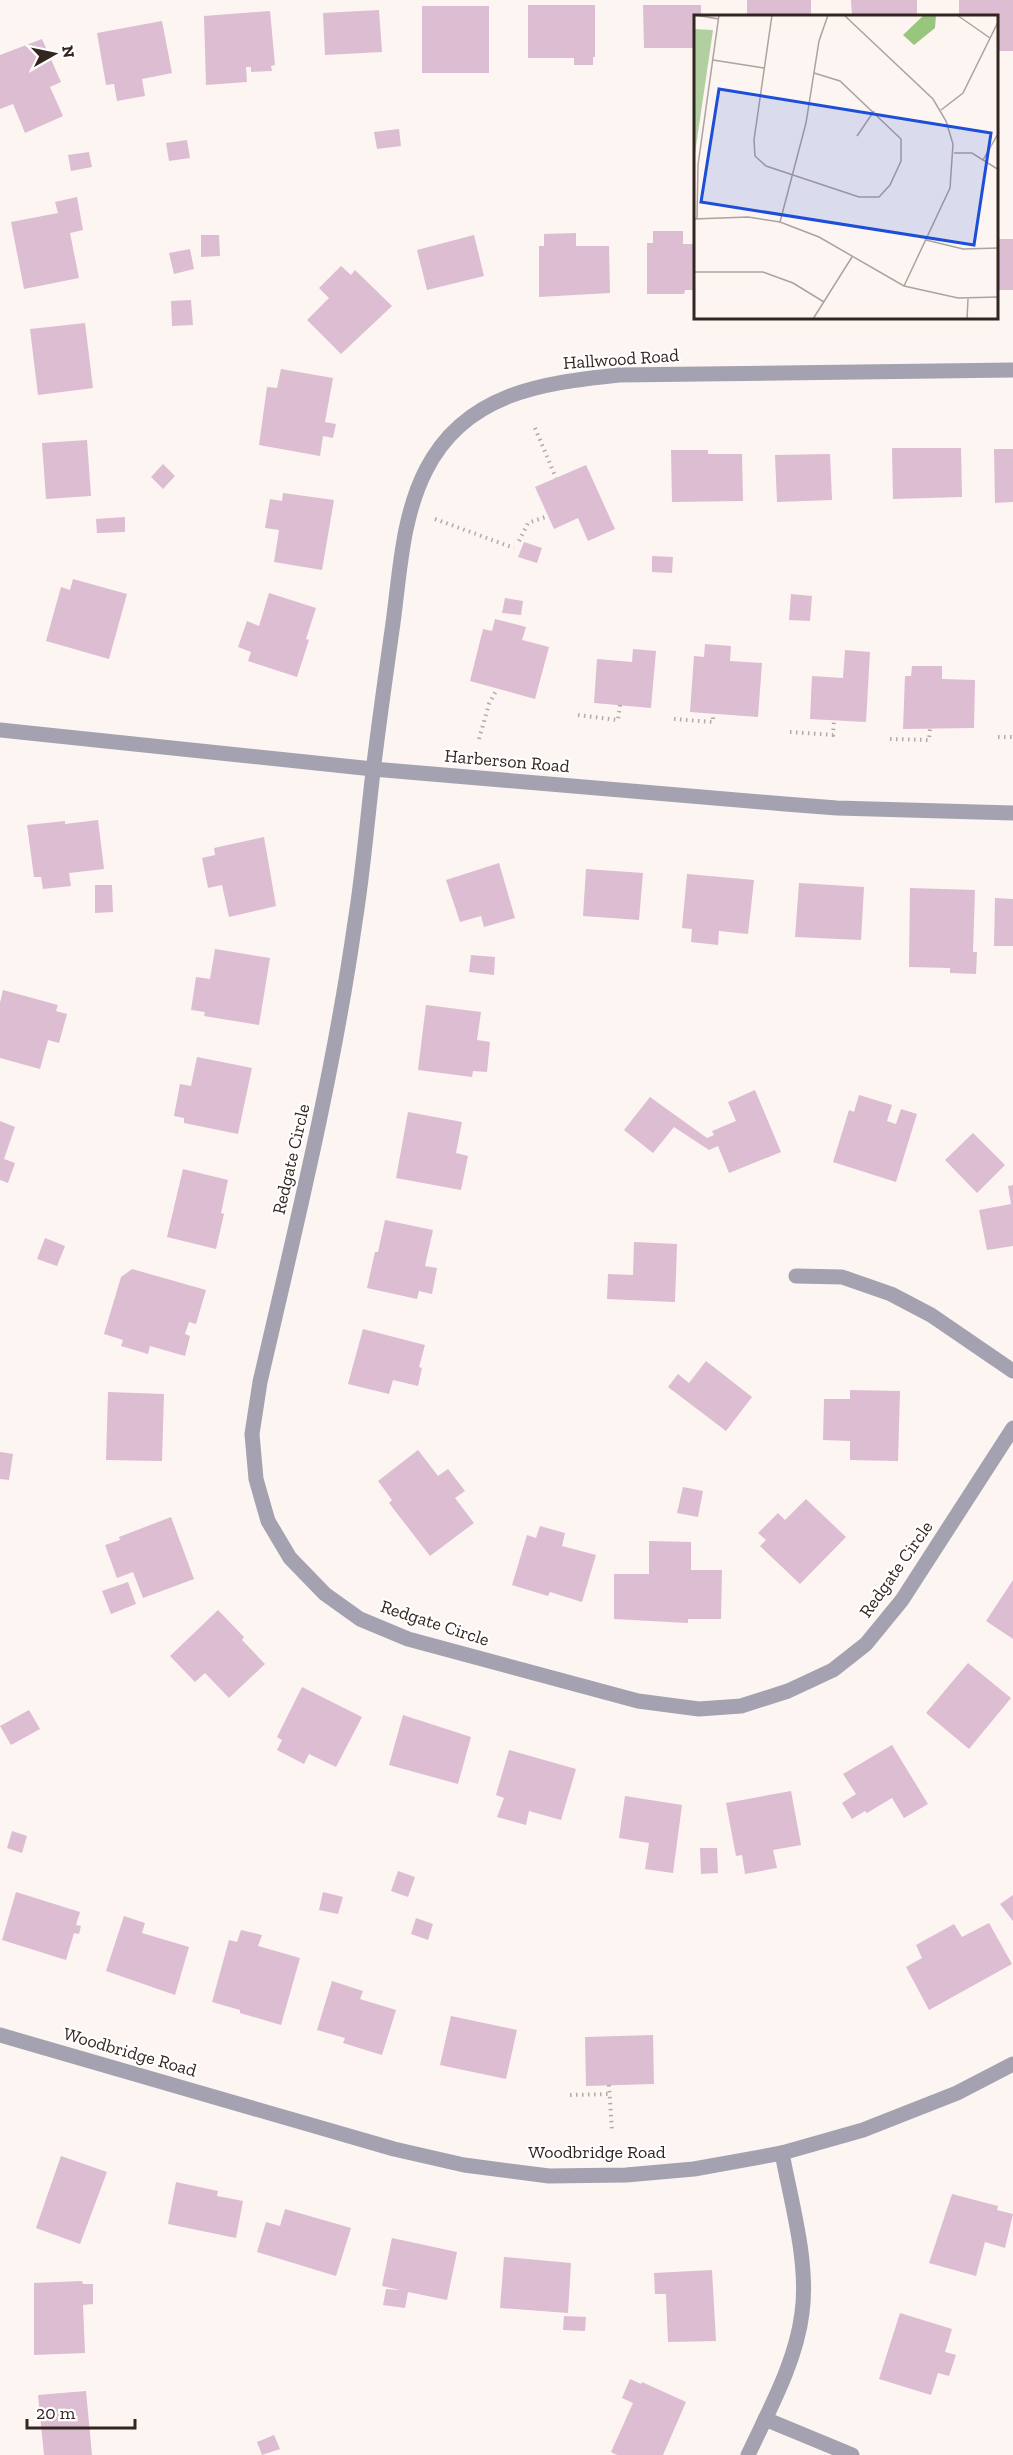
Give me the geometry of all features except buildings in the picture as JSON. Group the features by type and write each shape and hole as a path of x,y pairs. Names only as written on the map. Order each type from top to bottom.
{"street":[{"name":"Hallwood Road","path":"373,769 407,524 426,470 451,435 481,409 522,390 570,380 619,375 1013,370"},
{"name":"Harberson Road","path":"0,730 373,769 837,808 1013,813"},
{"name":"Redgate Circle","path":"373,769 356,919 336,1045 260,1382 252,1434 256,1479 268,1521 290,1558 324,1594 360,1619 408,1639 638,1701 699,1709 741,1706 788,1690 833,1670 866,1644 902,1600 1013,1428"},
{"path":"796,1276 842,1277 891,1294 932,1315 1013,1371"},
{"name":"Woodbridge Road","path":"0,2035 383,2145 464,2165 549,2176 626,2175 694,2169 782,2152 863,2130 957,2093 1013,2064"},
{"path":"748,2455 793,2353 802,2312 803,2270 782,2152"},
{"path":"765,2419 852,2455"}],"path":[{"path":"535,428 556,478"},
{"path":"412,510 514,548"},
{"path":"519,541 528,523 548,516"},
{"path":"479,739 489,704 497,689"},
{"path":"578,715 618,720 620,705"},
{"path":"675,719 713,722 713,714"},
{"path":"790,732 833,735 834,720"},
{"path":"890,738 929,740 930,729"},
{"path":"998,737 1013,737"},
{"path":"609,2085 612,2131"},
{"path":"570,2095 610,2094"}]}
